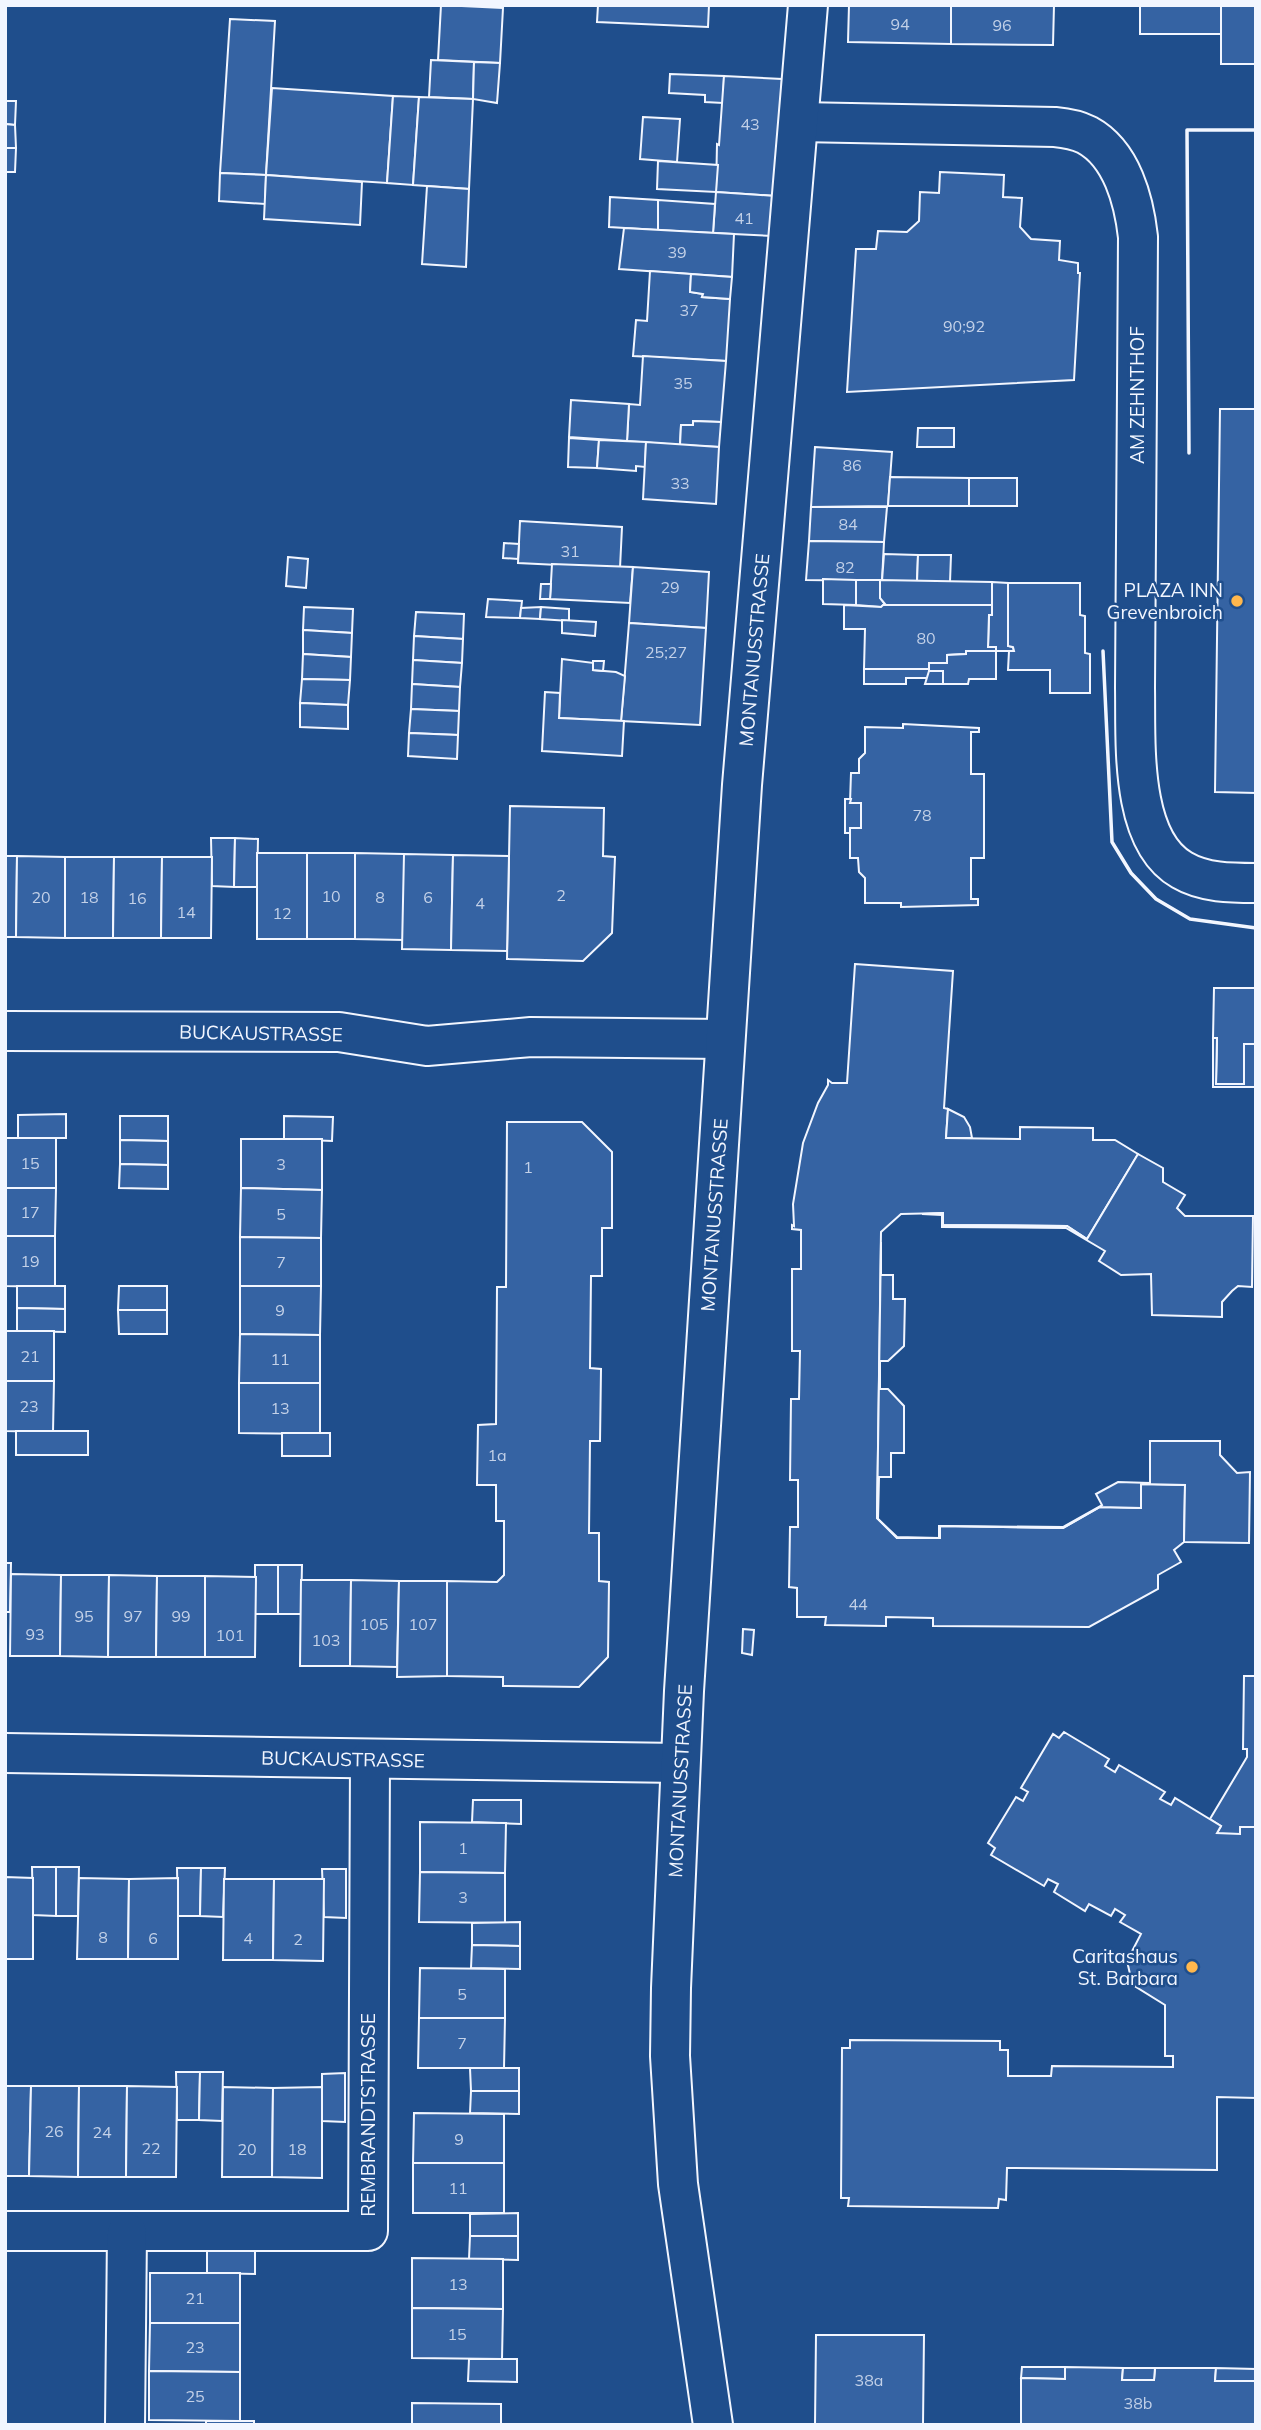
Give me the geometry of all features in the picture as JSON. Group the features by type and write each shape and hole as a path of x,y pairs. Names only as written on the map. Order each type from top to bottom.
{"street":[{"name":"MONTANUSSTRASSE","path":"713,2425 683,2224 672,2109 670,2001 680,1763 742,785 808,5"},
{"name":"AM ZEHNTHOF","path":"799,122 1055,127 1087,135 1114,160 1130,196 1138,237 1135,688 1137,761 1145,813 1153,837 1166,857 1184,871 1217,882 1256,883"},
{"name":"BUCKAUSTRASSE","path":"5,1031 339,1032 427,1046 531,1037 725,1039"},
{"name":"BUCKAUSTRASSE","path":"5,1753 680,1763"},
{"name":"REMBRANDTSTRASSE","path":"5,2231 368,2231 370,1759"},
{"path":"125,2425 127,2233"}],"building":[{"path":"441,5 503,8 500,63 438,60"},
{"path":"598,5 709,5 708,27 597,22"},
{"path":"849,5 951,5 951,44 848,42"},
{"path":"951,5 1054,5 1053,45 951,44"},
{"path":"1140,5 1221,5 1221,34 1140,34"},
{"path":"1221,5 1256,5 1256,64 1221,64"},
{"path":"230,19 275,21 266,175 220,173"},
{"path":"431,60 474,62 473,99 429,97"},
{"path":"474,62 500,63 497,103 473,99"},
{"path":"670,74 724,76 723,103 705,102 705,95 669,93"},
{"path":"724,76 782,79 775,196 716,192 717,144 719,145"},
{"path":"272,88 393,96 387,183 266,175"},
{"path":"393,96 419,97 413,185 387,183"},
{"path":"419,97 473,99 469,189 413,185"},
{"path":"5,101 16,101 15,125 5,124"},
{"path":"643,117 680,119 677,162 640,159"},
{"path":"5,124 15,125 16,148 5,148"},
{"path":"5,148 16,148 15,172 5,172"},
{"path":"658,161 718,165 716,192 657,189"},
{"path":"940,172 1004,175 1003,197 1022,198 1020,227 1031,239 1060,241 1059,260 1078,263 1080,273 1074,380 847,392 856,249 876,249 878,231 907,232 919,221 920,192 939,193"},
{"path":"220,173 266,175 265,204 219,201"},
{"path":"266,175 362,182 360,225 264,219"},
{"path":"427,186 469,189 466,267 422,264"},
{"path":"716,192 775,196 772,236 713,233"},
{"path":"610,197 658,200 658,230 609,227"},
{"path":"658,200 715,204 713,233 658,230"},
{"path":"624,228 734,234 732,277 619,269"},
{"path":"650,271 691,274 690,292 703,294 702,297 730,299 726,361 633,356 636,320 647,321"},
{"path":"691,274 732,277 730,299 702,297 703,294 690,292"},
{"path":"643,356 726,361 721,422 693,421 693,425 681,425 680,445 627,441 629,404 640,405"},
{"path":"571,400 629,404 627,441 569,437"},
{"name":"PLAZA INN Grevenbroich","path":"1220,409 1256,409 1256,793 1215,792"},
{"path":"693,421 721,422 719,447 680,445 681,425 693,425"},
{"path":"918,428 954,428 954,447 917,447"},
{"path":"569,438 599,440 597,468 568,467"},
{"path":"599,440 646,442 645,467 636,466 636,471 597,468"},
{"path":"646,442 719,447 716,504 643,499"},
{"path":"815,447 892,452 888,506 811,507"},
{"path":"890,477 969,478 969,506 888,506"},
{"path":"969,478 1017,478 1017,506 969,506"},
{"path":"811,507 887,507 884,542 809,541"},
{"path":"520,521 622,527 620,568 518,563"},
{"path":"809,541 884,542 882,581 806,580"},
{"path":"504,543 519,544 518,559 503,558"},
{"path":"884,554 918,555 917,582 882,581"},
{"path":"918,555 951,555 950,582 917,582"},
{"path":"288,557 308,559 306,588 286,586"},
{"path":"552,564 633,567 630,603 550,599"},
{"path":"633,567 709,572 706,628 629,623"},
{"path":"823,579 856,580 856,605 823,604"},
{"path":"856,580 880,580 880,598 885,604 881,607 856,605"},
{"path":"880,580 992,582 992,605 883,605 885,604 880,598"},
{"path":"992,582 1008,583 1008,646 1013,647 1014,651 996,651 996,647 988,647"},
{"path":"1008,583 1080,583 1080,615 1085,616 1085,653 1090,654 1090,693 1050,693 1050,670 1008,670 1009,651 1014,651 1013,647 1008,646"},
{"path":"541,584 551,584 550,599 540,599"},
{"path":"488,599 522,601 520,618 486,617"},
{"path":"844,605 992,605 988,647 996,647 996,651 966,651 966,654 947,655 947,663 929,663 929,669 864,669 865,629 844,629"},
{"path":"304,607 353,609 352,633 303,630"},
{"path":"541,607 540,619 520,618 521,608"},
{"path":"541,607 569,609 569,621 540,619"},
{"path":"416,612 464,614 463,639 414,636"},
{"path":"562,620 596,622 595,636 562,633"},
{"path":"629,623 706,628 700,725 621,721"},
{"path":"303,630 352,633 351,657 303,654"},
{"path":"414,636 463,639 462,663 413,660"},
{"path":"966,651 996,651 996,679 969,679 968,684 943,684 943,671 929,671 929,678 906,678 906,684 864,684 864,669 929,669 929,663 947,663 947,655 966,654"},
{"path":"303,654 351,657 350,680 302,679"},
{"path":"562,659 594,663 593,670 616,672 625,676 621,721 559,718"},
{"path":"413,660 462,663 460,687 412,684"},
{"path":"593,661 604,661 603,671 593,670"},
{"path":"929,671 943,671 943,684 925,684"},
{"path":"302,679 350,680 348,705 300,703"},
{"path":"412,684 460,687 459,711 411,709"},
{"path":"545,692 560,693 559,718 624,721 622,756 542,751"},
{"path":"300,703 348,705 348,729 300,727"},
{"path":"411,709 459,711 458,735 409,733"},
{"path":"903,724 979,728 979,732 971,732 971,774 984,774 984,858 971,858 971,899 978,899 978,905 901,907 901,903 865,903 865,878 859,872 858,858 850,858 850,828 861,828 861,803 850,803 851,773 859,773 859,759 865,753 865,727 903,728"},
{"path":"409,733 458,735 457,759 408,756"},
{"path":"845,799 851,799 850,803 861,803 861,828 850,828 850,833 845,833"},
{"path":"510,806 604,808 603,856 615,857 612,933 583,961 507,959"},
{"path":"211,838 235,838 234,887 212,886"},
{"path":"235,838 258,839 257,887 234,887"},
{"path":"257,853 307,853 307,939 257,939"},
{"path":"307,853 355,853 355,939 307,939"},
{"path":"355,853 404,854 404,940 355,939"},
{"path":"404,854 453,855 451,950 402,949"},
{"path":"453,855 509,856 507,951 451,950"},
{"path":"5,856 17,856 16,937 5,937"},
{"path":"17,856 65,857 65,938 16,937"},
{"path":"65,857 114,857 113,938 65,938"},
{"path":"114,857 162,857 161,938 113,938"},
{"path":"162,857 212,857 211,938 161,938"},
{"path":"855,964 953,971 944,1108 948,1109 946,1138 1020,1139 1020,1127 1093,1128 1093,1140 1115,1140 1138,1154 1087,1239 1067,1226 943,1225 943,1213 901,1214 881,1232 877,1518 897,1538 940,1538 940,1526 1063,1528 1100,1507 1141,1508 1141,1484 1185,1485 1184,1542 1174,1550 1181,1562 1158,1575 1158,1589 1089,1627 933,1626 933,1618 886,1617 886,1626 825,1625 826,1617 797,1617 797,1588 789,1587 790,1527 798,1527 798,1480 790,1480 791,1399 799,1399 800,1351 792,1351 792,1269 801,1269 801,1230 792,1229 793,1204 803,1143 828,1080 832,1083 847,1083"},
{"path":"1214,988 1256,988 1256,1044 1244,1044 1244,1084 1216,1084"},
{"path":"1213,1038 1217,1038 1216,1084 1244,1084 1244,1044 1256,1044 1256,1087 1213,1087"},
{"path":"948,1109 964,1117 972,1138 946,1138"},
{"path":"66,1114 66,1138 18,1138 18,1115"},
{"path":"120,1116 168,1116 168,1141 120,1140"},
{"path":"284,1116 333,1117 332,1141 284,1139"},
{"path":"507,1122 582,1122 612,1152 612,1228 602,1228 602,1276 591,1276 590,1368 601,1369 600,1441 590,1441 589,1533 599,1533 599,1581 609,1582 608,1657 579,1687 503,1686 503,1677 447,1676 447,1581 497,1582 504,1575 504,1521 496,1521 496,1485 477,1485 478,1425 496,1424 497,1287 506,1287"},
{"path":"5,1138 56,1138 56,1188 5,1188"},
{"path":"241,1139 322,1139 322,1190 241,1188"},
{"path":"120,1140 168,1141 168,1165 120,1164"},
{"path":"1138,1154 1163,1168 1163,1182 1185,1195 1177,1208 1185,1216 1253,1216 1252,1287 1238,1286 1232,1291 1222,1302 1222,1317 1152,1315 1151,1274 1121,1275 1099,1261 1105,1251 1066,1228 942,1227 942,1215 922,1214 943,1213 943,1225 1067,1226 1087,1239"},
{"path":"120,1164 168,1165 168,1189 119,1188"},
{"path":"5,1188 56,1188 55,1236 5,1236"},
{"path":"241,1188 322,1190 321,1238 240,1237"},
{"path":"5,1236 55,1236 55,1287 5,1286"},
{"path":"240,1237 321,1238 321,1286 240,1286"},
{"path":"881,1242 881,1275 893,1275 893,1299 905,1299 904,1346 888,1361 880,1361 880,1389 888,1389 904,1406 904,1453 891,1453 891,1477 879,1477 878,1519"},
{"path":"17,1286 65,1286 65,1309 17,1308"},
{"path":"119,1286 167,1286 167,1310 118,1310"},
{"path":"240,1286 321,1286 320,1335 240,1334"},
{"path":"17,1308 65,1309 65,1332 17,1331"},
{"path":"118,1310 167,1310 167,1334 119,1334"},
{"path":"5,1331 54,1331 54,1381 5,1381"},
{"path":"240,1334 320,1335 320,1383 239,1383"},
{"path":"5,1381 54,1381 53,1432 5,1431"},
{"path":"239,1383 320,1383 320,1434 239,1433"},
{"path":"16,1431 88,1431 88,1455 16,1455"},
{"path":"282,1433 330,1433 330,1456 282,1456"},
{"path":"1150,1441 1220,1441 1220,1455 1237,1473 1250,1472 1249,1543 1184,1542 1185,1485 1141,1484 1141,1508 1100,1507 1063,1528 941,1526 1063,1527 1102,1505 1096,1494 1118,1482 1150,1483"},
{"path":"5,1563 11,1563 10,1612 5,1612"},
{"path":"255,1565 278,1565 278,1614 255,1614"},
{"path":"278,1565 302,1565 301,1614 278,1614"},
{"path":"11,1574 61,1575 60,1656 10,1656"},
{"path":"61,1575 109,1575 108,1657 60,1656"},
{"path":"109,1575 157,1576 156,1657 108,1657"},
{"path":"157,1576 205,1576 205,1657 156,1657"},
{"path":"205,1576 256,1577 255,1657 205,1657"},
{"path":"301,1580 351,1580 350,1666 300,1666"},
{"path":"351,1580 399,1581 397,1667 350,1666"},
{"path":"399,1581 447,1581 447,1676 397,1677"},
{"path":"743,1629 754,1630 752,1655 742,1653"},
{"path":"1244,1676 1256,1676 1256,1827 1240,1827 1240,1834 1220,1834 1217,1833 1221,1826 1210,1819 1247,1757 1247,1749 1243,1749"},
{"name":"Caritashaus St. Barbara","path":"1064,1732 1109,1759 1105,1766 1115,1772 1119,1765 1165,1792 1160,1799 1171,1805 1175,1798 1221,1826 1217,1833 1240,1834 1240,1827 1256,1827 1256,2098 1217,2097 1217,2170 1007,2168 1006,2200 999,2199 998,2208 848,2206 849,2198 841,2198 842,2048 850,2048 850,2040 1000,2041 1000,2050 1008,2050 1008,2076 1051,2076 1052,2066 1173,2067 1173,2056 1165,2056 1165,2005 1133,1985 1127,1961 1141,1934 1120,1922 1125,1915 1115,1909 1111,1916 1089,1904 1085,1911 1054,1892 1058,1884 1048,1879 1044,1886 991,1855 995,1848 988,1843 1016,1797 1023,1801 1028,1792 1021,1788 1053,1734 1059,1738"},
{"path":"473,1800 521,1800 521,1824 472,1822"},
{"path":"420,1822 506,1823 505,1873 420,1872"},
{"path":"32,1867 56,1867 56,1916 33,1915"},
{"path":"56,1867 79,1867 78,1916 56,1916"},
{"path":"177,1868 201,1868 200,1916 178,1916"},
{"path":"201,1868 225,1868 223,1917 200,1916"},
{"path":"322,1869 346,1869 346,1918 324,1917"},
{"path":"420,1872 505,1873 505,1923 419,1922"},
{"path":"5,1877 33,1878 33,1959 5,1959"},
{"path":"79,1878 129,1879 128,1959 77,1959"},
{"path":"178,1878 178,1959 128,1959 129,1879"},
{"path":"224,1879 274,1879 273,1960 223,1960"},
{"path":"274,1879 324,1879 323,1961 273,1960"},
{"path":"520,1922 520,1946 472,1945 472,1923"},
{"path":"472,1945 520,1946 520,1969 471,1968"},
{"path":"420,1968 505,1969 505,2018 419,2018"},
{"path":"419,2018 505,2018 504,2068 418,2068"},
{"path":"470,2068 519,2068 519,2091 471,2091"},
{"path":"176,2072 200,2072 199,2120 177,2120"},
{"path":"200,2072 223,2072 222,2121 199,2120"},
{"path":"345,2073 345,2122 322,2121 322,2074"},
{"path":"5,2086 31,2086 29,2176 5,2176"},
{"path":"31,2086 79,2086 78,2177 29,2176"},
{"path":"79,2086 127,2086 126,2177 78,2177"},
{"path":"127,2086 177,2087 176,2177 126,2177"},
{"path":"223,2087 273,2088 272,2177 222,2177"},
{"path":"322,2087 322,2178 272,2177 273,2088"},
{"path":"471,2091 519,2091 519,2114 470,2113"},
{"path":"414,2113 504,2114 504,2163 413,2163"},
{"path":"413,2163 504,2163 504,2213 413,2213"},
{"path":"518,2213 518,2236 470,2236 470,2214"},
{"path":"470,2236 518,2236 518,2260 469,2259"},
{"path":"207,2250 255,2251 255,2274 207,2273"},
{"path":"412,2258 503,2259 503,2309 412,2308"},
{"path":"150,2273 240,2273 240,2323 150,2323"},
{"path":"412,2308 503,2309 502,2359 412,2358"},
{"path":"150,2323 240,2323 240,2372 149,2371"},
{"path":"816,2335 924,2335 923,2425 815,2425"},
{"path":"469,2359 517,2359 517,2382 468,2381"},
{"path":"1022,2367 1065,2367 1065,2379 1021,2378"},
{"path":"1065,2367 1123,2368 1122,2380 1154,2380 1155,2368 1216,2368 1215,2381 1256,2381 1256,2425 1021,2425 1021,2378 1065,2379"},
{"path":"1123,2368 1155,2368 1154,2380 1122,2380"},
{"path":"1216,2368 1256,2369 1256,2381 1215,2381"},
{"path":"149,2371 240,2372 240,2421 149,2420"},
{"path":"412,2403 501,2404 501,2425 412,2425"},
{"path":"206,2421 254,2421 254,2425 206,2425"}],"wall":[{"path":"1189,453 1187,130 1256,130"},
{"path":"1103,651 1112,842 1131,873 1156,899 1190,919 1256,928"}],"place":[{"name":"PLAZA INN Grevenbroich","path":"1237,601"},
{"name":"Caritashaus St. Barbara","path":"1192,1967"}]}
